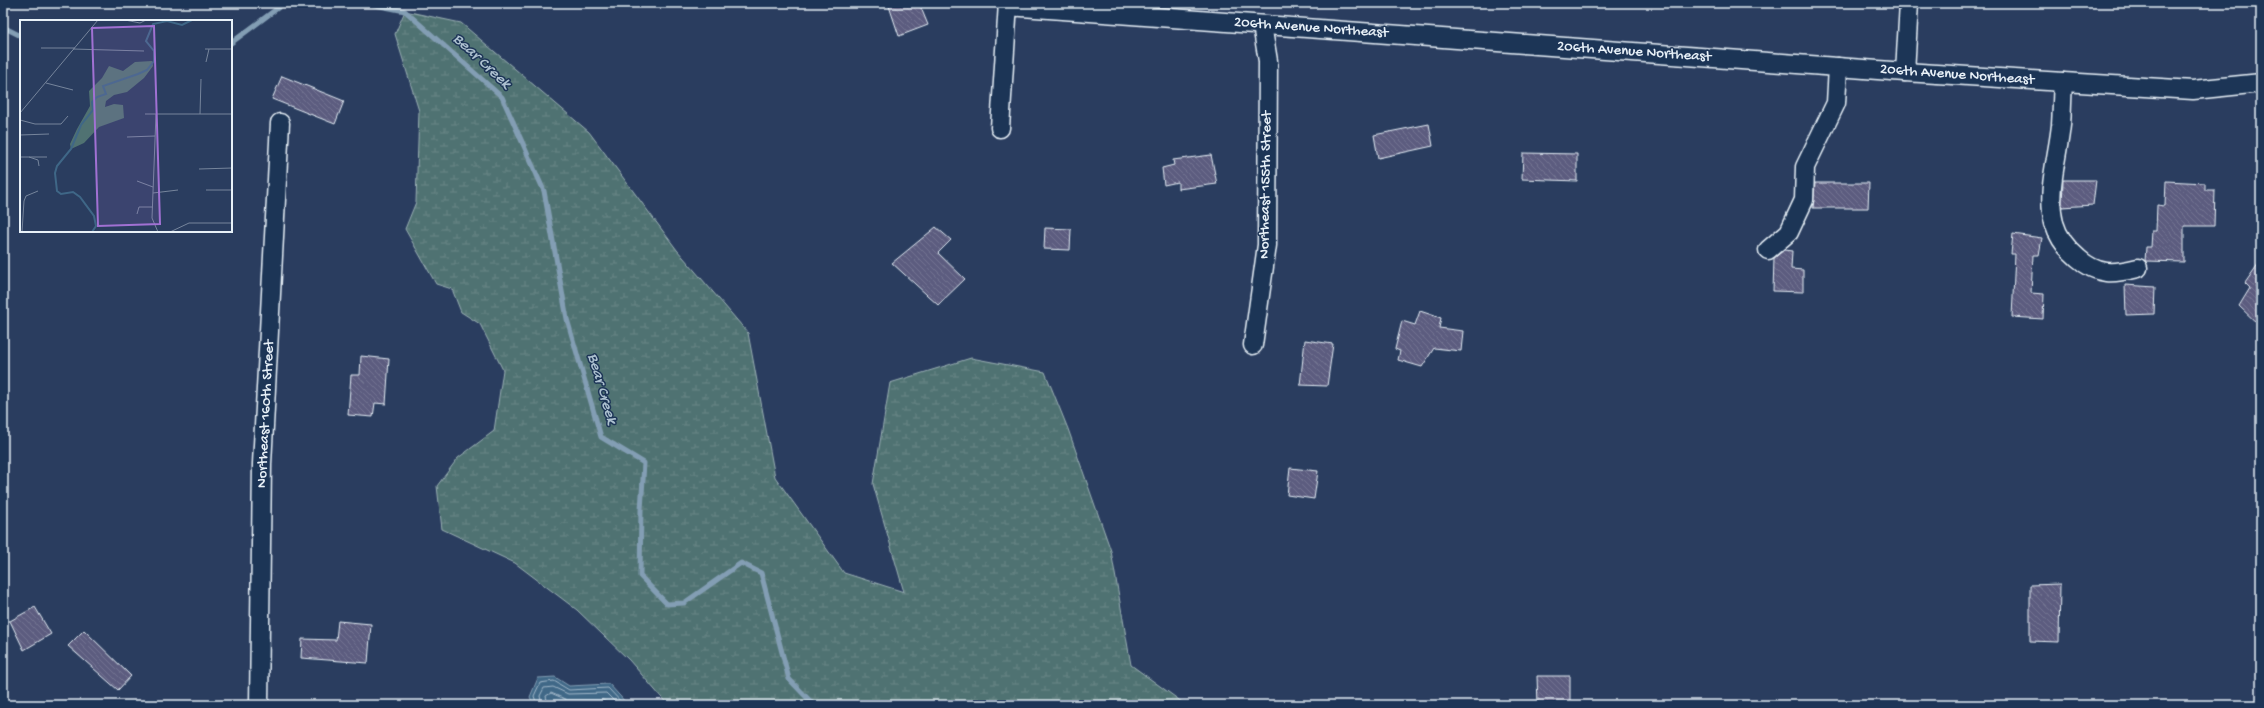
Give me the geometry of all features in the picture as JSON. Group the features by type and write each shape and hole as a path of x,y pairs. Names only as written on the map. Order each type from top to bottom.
{"street":[{"path":"1905,72 1909,3"},
{"path":"1000,128 1008,5"},
{"name":"206th Avenue Northeast","path":"1008,5 1905,72 2063,82 2193,90 2261,83"},
{"name":"Northeast 155th Street","path":"1253,345 1266,245 1268,61 1262,25"},
{"path":"1768,250 1789,232 1804,200 1805,167 1836,104 1838,67"},
{"path":"2063,82 2061,123 2053,197 2054,222 2058,234 2072,253 2093,268 2104,272 2115,273 2138,268"},
{"name":"Northeast 160th Street","path":"259,705 262,464 280,123"}],"green space":[{"path":"405,11 461,23 589,132 677,250 748,333 775,477 844,573 904,592 873,484 890,383 971,358 1045,372 1068,429 1111,551 1131,665 1186,705 668,705 629,660 577,610 515,563 442,529 437,486 458,458 494,431 503,370 480,324 461,312 452,289 436,284 405,229 416,202 419,111 395,34"}],"water":[{"path":"555,677 569,686 609,684 628,705 534,705 530,697 538,678"}],"building":[{"path":"888,3 919,3 928,25 899,36"},
{"path":"282,76 344,101 335,124 272,99"},
{"path":"1429,124 1433,146 1378,158 1374,135"},
{"path":"1523,153 1577,154 1577,181 1522,179"},
{"path":"1211,155 1217,184 1178,189 1178,182 1164,185 1162,168 1174,165 1173,160"},
{"path":"2063,180 2096,180 2093,205 2062,207"},
{"path":"2166,181 2205,183 2205,190 2215,190 2214,226 2184,226 2184,262 2145,261 2146,247 2151,247 2152,231 2156,231 2157,205 2165,206"},
{"path":"1815,183 1869,183 1868,208 1813,208"},
{"path":"936,227 951,240 938,253 965,279 938,305 892,263"},
{"path":"1045,228 1071,229 1070,250 1044,249"},
{"path":"2013,234 2042,238 2039,255 2033,255 2031,293 2044,294 2043,319 2012,317 2015,254 2011,254"},
{"path":"1784,250 1792,251 1791,269 1803,270 1803,292 1773,291 1774,258"},
{"path":"2261,260 2261,327 2239,306 2250,288 2245,283"},
{"path":"2125,285 2155,287 2154,314 2126,315"},
{"path":"1420,311 1441,318 1439,328 1463,331 1461,351 1434,348 1422,367 1398,360 1400,351 1395,349 1402,321 1415,325"},
{"path":"1305,340 1333,344 1327,386 1300,385"},
{"path":"361,356 389,359 386,404 375,403 373,417 348,415 351,375 360,375"},
{"path":"1290,468 1318,471 1314,499 1287,495"},
{"path":"2060,584 2059,642 2030,641 2030,585"},
{"path":"35,607 51,634 24,650 10,621"},
{"path":"338,621 371,624 368,663 301,658 302,639 336,640"},
{"path":"84,630 131,676 118,690 68,646"},
{"path":"1537,676 1570,676 1570,705 1538,705"}],"waterway":[{"name":"Bear Creek","path":"232,42 283,4 287,3"},
{"name":"Bear Creek","path":"365,3 405,11 502,97 544,191 567,319 601,437 644,463 641,510 640,576 667,604 684,603 741,563 761,573 789,679 814,705"},
{"name":"Bear Creek","path":"3,27 20,36"}]}
